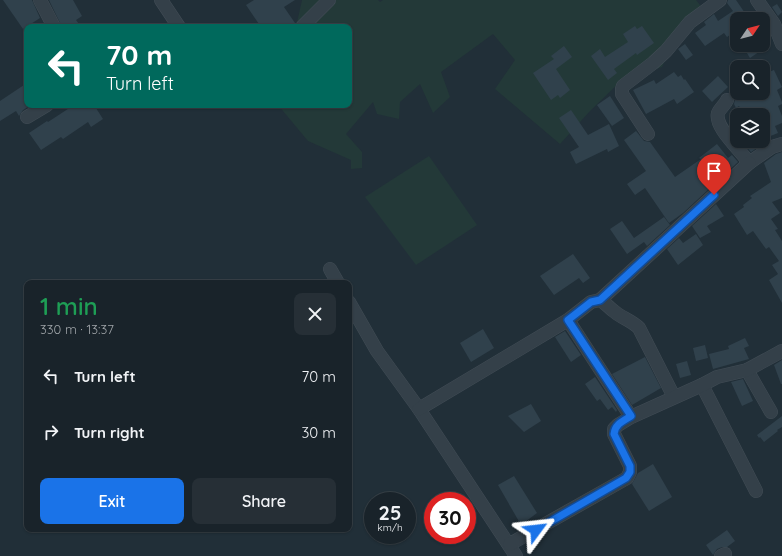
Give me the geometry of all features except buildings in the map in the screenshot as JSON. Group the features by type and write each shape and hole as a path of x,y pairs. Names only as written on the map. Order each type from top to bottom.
{"street":[{"path":"40,0 52,24"},
{"path":"161,0 177,24"},
{"path":"305,24 329,0"},
{"path":"648,134 622,94 623,86 666,51 690,22 720,0"},
{"path":"764,3 782,44"},
{"path":"727,100 718,113 720,124 725,133 749,163"},
{"path":"27,117 42,108"},
{"path":"419,409 568,320 591,302 600,300 749,163 772,147 782,144"},
{"path":"330,269 336,280"},
{"path":"600,300 605,302 615,312 639,328 674,397"},
{"path":"352,307 378,351 510,544 516,556"},
{"path":"568,320 631,416"},
{"path":"510,544 626,478 630,472 630,466 614,434 614,429 618,425 631,416 702,385 717,376 747,370 782,351"},
{"path":"747,370 771,412"},
{"path":"702,385 756,491"}],"green space":[{"path":"302,0 378,0 380,2 383,0 696,0 703,9 681,29 662,67 622,80 590,111 560,144 495,89 515,60 493,34 441,72 450,97 433,113 420,84 400,102 399,119 377,114 373,102 346,134 362,152 362,168 351,169 351,160 308,141 280,108 352,108 352,24 297,24"},
{"path":"429,156 477,225 416,265 365,197"}],"route":[{"path":"536,530 626,478 630,472 630,466 614,434 614,429 631,416 568,320 591,302 600,300 714,195"}]}
